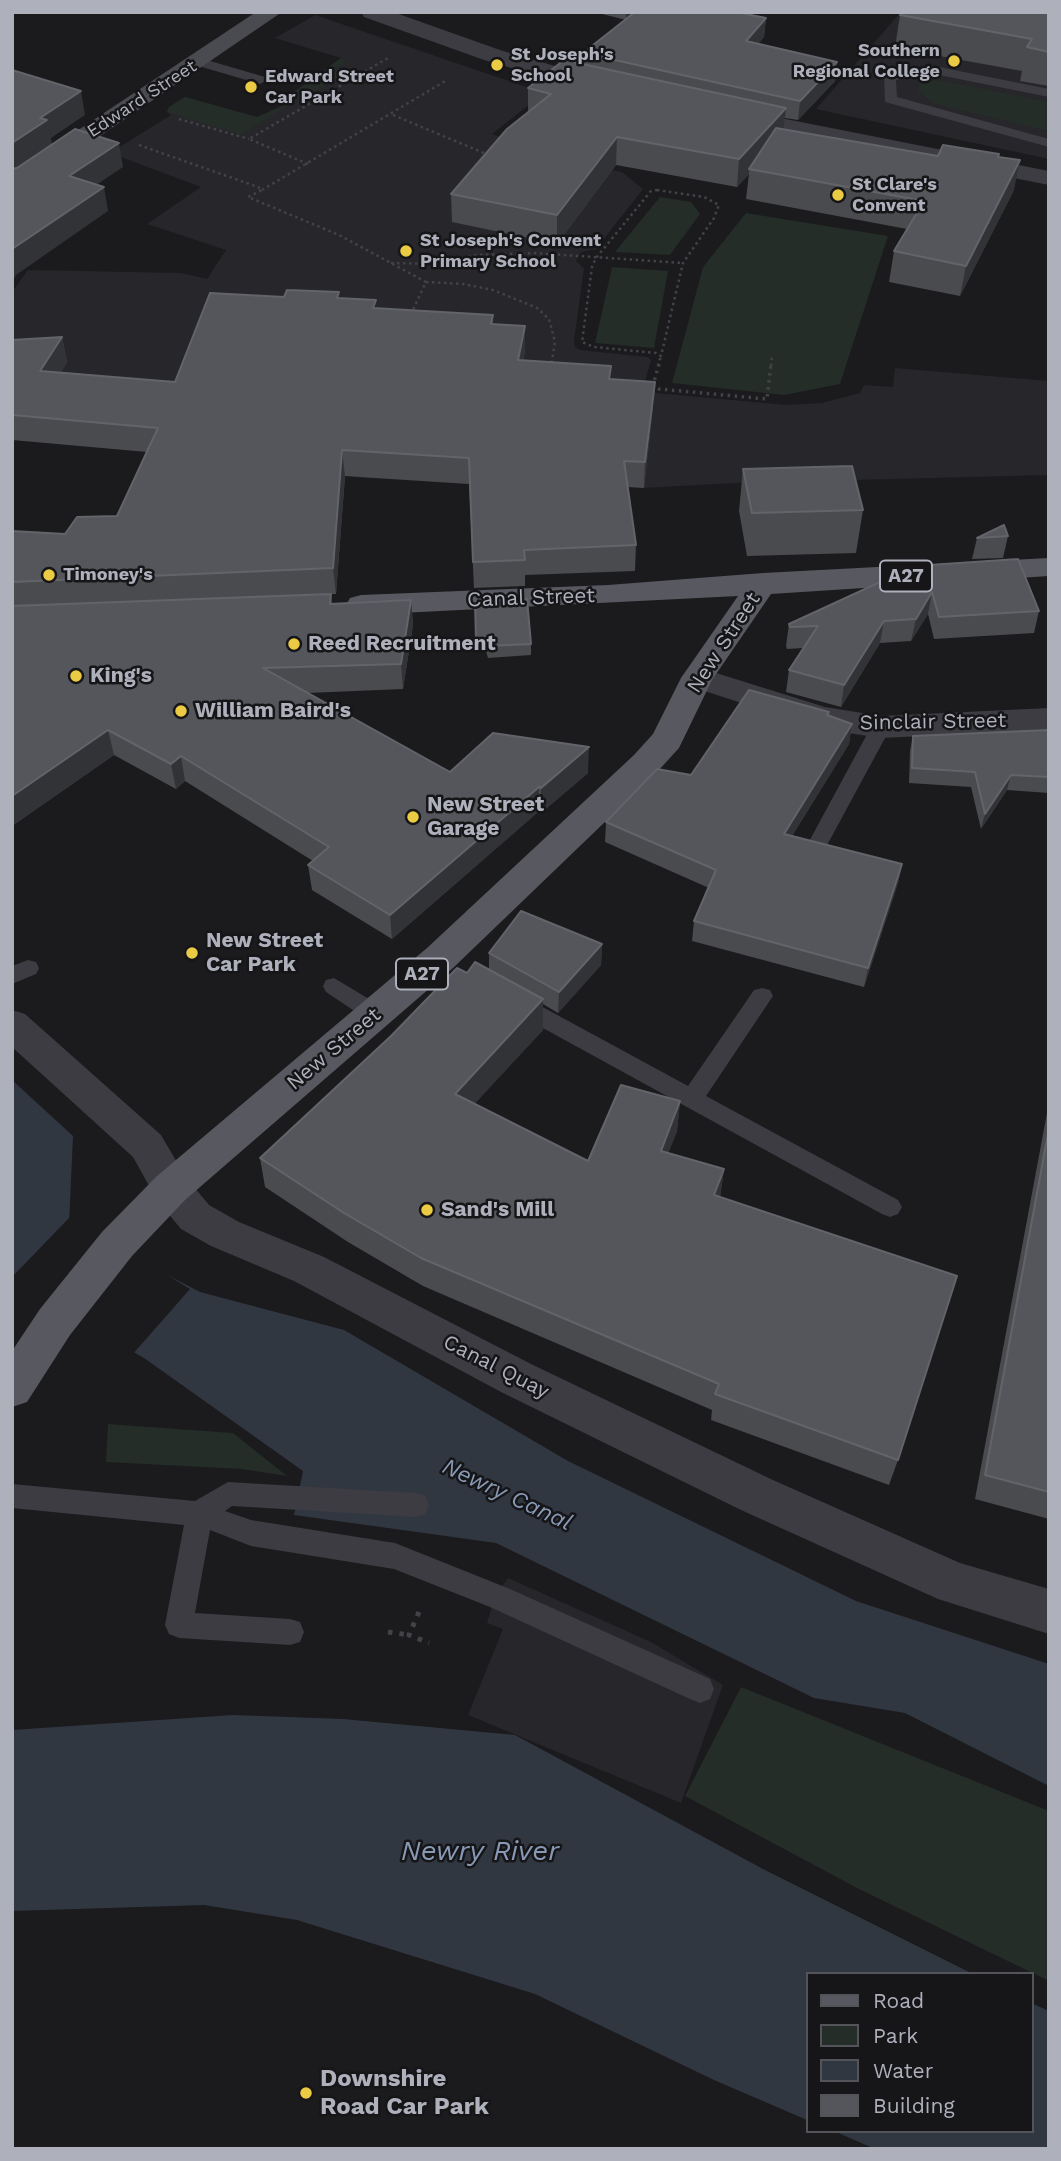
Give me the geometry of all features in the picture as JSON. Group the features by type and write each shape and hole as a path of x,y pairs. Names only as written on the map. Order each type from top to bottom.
{"main road":[{"name":"Edward Street","path":"12,185 200,62 271,12"},
{"name":"Canal Street","path":"337,606 608,595 762,583 1049,567"},
{"name":"New Street","path":"12,1388 55,1322 117,1244 171,1188 376,1014 451,965 646,763 667,740 697,678 762,583"}],"street":[{"path":"372,12 492,55 615,89"},
{"path":"708,110 1049,178"},
{"name":"Sinclair Street","path":"697,678 822,718 881,727 1049,719"},
{"name":"Canal Quay","path":"12,1024 147,1146 171,1188 195,1217 225,1234 309,1269 516,1378 757,1495 954,1583 1049,1612"}],"lane":[{"path":"200,62 260,80"},
{"path":"1049,93 929,69 889,78 890,99 1049,143"},
{"path":"816,847 881,727"},
{"path":"334,986 376,1014"},
{"path":"494,991 890,1207"},
{"path":"691,1100 762,996"},
{"path":"290,1632 179,1625 199,1514 228,1494 416,1505"},
{"path":"12,1496 199,1514 251,1533 395,1556 500,1598 700,1689"}],"path":[{"path":"249,139 391,57"},
{"path":"455,76 248,197 340,235 426,282 463,284 493,290 537,308 549,319 555,342 550,376"},
{"path":"392,115 469,149 492,156"},
{"path":"178,119 249,139 308,163"},
{"path":"128,141 262,190"},
{"path":"662,356 656,353 594,347 582,342 592,267 596,258 650,191 657,190 704,197 719,205 714,218 683,263 662,356 653,385 659,389 766,400 772,357"},
{"path":"389,262 440,264 476,255 504,253 683,263"},
{"path":"407,321 426,282"},
{"path":"388,1632 409,1635"}],"shaded area":[{"name":"Southern Regional College","path":"901,12 1049,12 1049,159 816,109"},
{"name":"St Joseph's Convent Primary School","path":"315,15 544,93 492,134 573,162 622,172 643,189 596,249 581,252 576,261 584,268 575,347 580,350 648,357 651,360 644,385 656,393 786,405 822,403 860,393 864,385 893,387 895,368 1049,381 1049,475 734,483 644,488 486,478 485,485 352,477 354,470 49,390 67,362 12,365 12,292 28,270 181,273 207,279 226,250 147,224 201,187 110,153 171,115 167,112 169,107 185,97 257,117 295,100 287,97 341,58 275,38"},
{"path":"508,1578 651,1642 723,1685 681,1803 468,1715 503,1629 487,1623 495,1596"}],"green space":[{"path":"341,58 347,61 333,70 344,76 296,100 287,97"},
{"path":"938,80 1049,102 1049,131 935,104 918,92 919,82"},
{"path":"185,97 257,117 294,101 242,135 167,112 169,107"},
{"path":"660,197 691,202 700,214 670,255 615,252"},
{"path":"746,213 888,236 840,384 784,395 672,383 703,267"},
{"path":"612,267 668,271 654,348 595,343"},
{"path":"108,1424 233,1433 287,1476 242,1469 106,1462"},
{"path":"741,1687 1049,1811 1049,1981 857,1888 685,1796"}],"water":[{"name":"Newry Canal","path":"12,1080 73,1136 69,1224 200,1292 344,1330 568,1461 856,1601 1049,1664 1049,1786 905,1713 814,1698 496,1543 294,1515 303,1471 144,1358 12,1282"},
{"name":"Newry River","path":"233,1715 343,1719 515,1735 763,1869 969,1972 806,1972 806,2120 714,2080 535,1994 297,1920 204,1905 12,1911 12,1730"},
{"path":"1033,2004 1049,2011 1049,2149 875,2149 839,2133 1033,2133"}],"pier":[{"path":"70,1217 72,1221 124,1248 190,1289 132,1355 12,1287 12,1277"}],"building":[{"path":"635,12 736,12 766,18 746,41 837,62 800,101 583,53"},
{"path":"902,12 1049,12 1049,52 1027,47 1032,39 900,15"},
{"path":"564,60 786,108 739,159 617,137 557,215 451,194 507,129 551,94 528,88"},
{"path":"12,70 81,91 40,118 47,120 12,143"},
{"path":"776,128 938,156 943,145 1020,160 966,266 894,251 924,201 749,169"},
{"path":"75,129 119,143 69,176 104,187 12,249 12,169"},
{"path":"287,290 339,292 337,298 376,300 373,308 493,315 491,324 525,326 518,360 611,366 609,379 655,382 645,462 624,461 636,545 524,550 525,560 473,562 469,458 342,450 333,568 12,582 12,531 65,534 77,517 117,516 158,428 12,415 12,340 62,337 40,371 175,382 210,293 284,297"},
{"path":"852,466 863,510 752,513 743,469"},
{"path":"1004,525 1008,536 977,538"},
{"path":"1018,559 1039,611 939,617 932,592 916,619 884,621 844,685 789,670 818,626 790,627 789,624 915,566"},
{"path":"331,594 330,604 411,600 401,664 263,668 450,772 493,733 589,747 390,915 308,865 329,847 181,756 171,764 108,730 12,796 12,606"},
{"path":"527,599 531,644 487,646 486,640 476,640 475,602"},
{"path":"749,690 829,712 827,715 852,724 784,834 902,864 868,968 694,921 716,870 606,822 657,769 691,775"},
{"path":"1049,730 1049,777 1011,775 985,814 975,772 912,768 913,736"},
{"path":"521,911 602,944 559,992 489,953"},
{"path":"475,962 543,999 455,1094 588,1161 621,1085 680,1101 661,1151 724,1169 714,1195 957,1276 898,1460 715,1394 719,1384 421,1258 344,1213 260,1158 391,1036 457,968 467,973"},
{"path":"1049,1128 1049,1492 985,1475"}],"place":[{"name":"Southern Regional College","path":"954,61"},
{"name":"St Joseph's School","path":"497,65"},
{"name":"Edward Street Car Park","path":"251,87"},
{"name":"St Clare's Convent","path":"838,195"},
{"name":"St Joseph's Convent Primary School","path":"406,251"},
{"name":"Timoney's","path":"49,575"},
{"name":"Reed Recruitment","path":"294,644"},
{"name":"King's","path":"76,676"},
{"name":"William Baird's","path":"181,711"},
{"name":"New Street Garage","path":"413,817"},
{"name":"New Street Car Park","path":"192,953"},
{"name":"Sand's Mill","path":"427,1210"},
{"name":"Downshire Road Car Park","path":"306,2093"}]}
